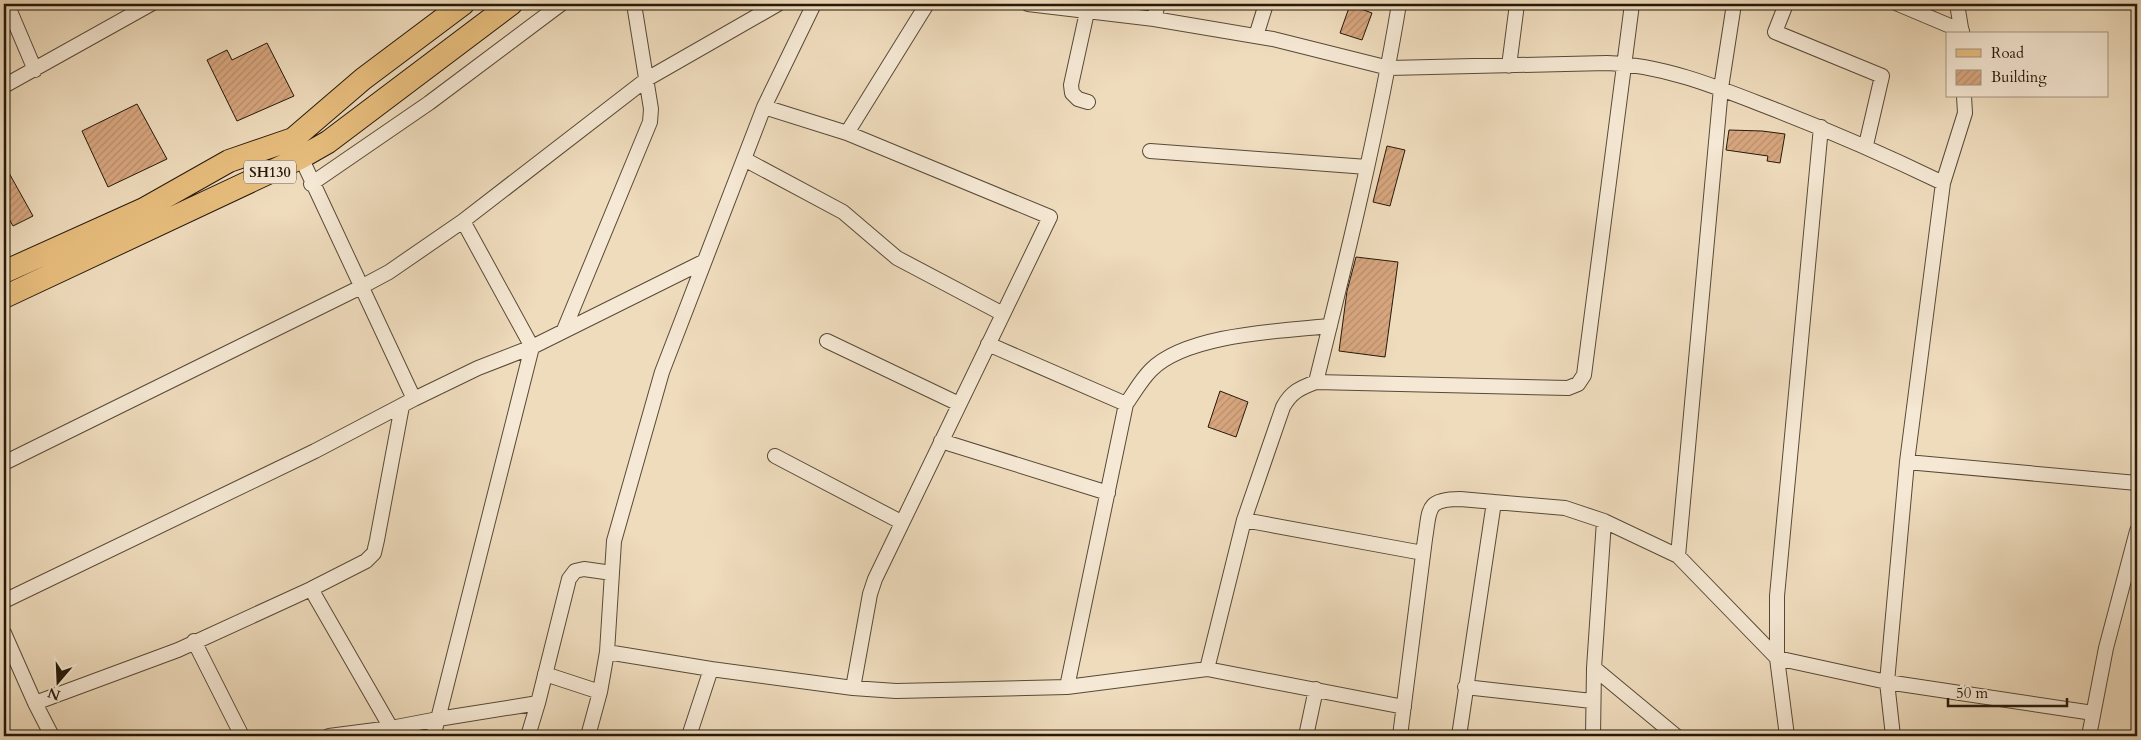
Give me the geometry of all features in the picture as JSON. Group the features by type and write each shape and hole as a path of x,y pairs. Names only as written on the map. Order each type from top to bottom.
{"main road":[{"path":"4,272 144,209 229,162 297,148 363,79 462,4"},
{"name":"SH130","path":"4,298 297,148 328,142 511,4"}],"street":[{"path":"7,4 36,70"},
{"path":"4,86 36,70 151,4"},
{"path":"311,184 429,103 561,4"},
{"path":"564,330 650,122 651,109 634,4"},
{"path":"4,463 389,272 463,221 647,80 778,4"},
{"path":"588,736 600,692 607,652 614,541 662,372 764,107 814,4"},
{"path":"847,133 927,4"},
{"path":"1037,4 1087,12 1154,19 1256,36 1388,68 1638,64 1721,88 1821,127 1866,145 1943,183"},
{"path":"1154,19 1158,4"},
{"path":"1256,36 1266,4"},
{"path":"1316,382 1367,167 1388,68 1399,4"},
{"path":"1509,66 1517,4"},
{"path":"1207,669 1244,520 1283,407 1289,396 1298,388 1316,382 1568,388 1578,384 1584,375 1632,4"},
{"path":"1678,556 1721,88 1734,4"},
{"path":"1786,4 1775,32 1882,76 1866,145"},
{"path":"1898,4 1962,32"},
{"path":"1957,4 1962,32"},
{"path":"1087,12 1071,85 1072,93 1078,99 1088,102"},
{"path":"1893,736 1887,682 1907,462 1943,183 1965,113 1964,98"},
{"path":"764,107 847,133 1050,217 901,522 870,594 854,688"},
{"path":"1787,736 1777,658 1777,596 1821,127"},
{"path":"297,148 311,184 414,399"},
{"path":"1150,151 1367,167"},
{"path":"744,159 843,212 897,258 1003,314"},
{"path":"434,736 532,347 463,221"},
{"path":"4,602 307,456 414,399 478,368 532,347 704,262"},
{"path":"1067,687 1126,404 1151,370 1162,362 1199,344 1219,339 1330,326"},
{"path":"826,341 958,404"},
{"path":"988,344 1126,404"},
{"path":"35,703 178,650 194,641 311,589 366,561 374,553 402,406"},
{"path":"941,440 1108,493"},
{"path":"775,456 901,522"},
{"path":"1907,462 2137,483"},
{"path":"1400,736 1430,509 1435,502 1444,499 1565,508 1604,521 1678,556 1777,658 1887,682 2093,713"},
{"path":"1459,736 1494,502"},
{"path":"1244,520 1423,553"},
{"path":"1592,736 1592,702 1604,521"},
{"path":"2089,736 2106,648 2137,531"},
{"path":"528,736 569,579 575,571 584,569 612,573"},
{"path":"311,589 391,728"},
{"path":"4,633 52,736"},
{"path":"194,641 242,736"},
{"path":"607,652 710,669 854,688 896,690 1067,687 1207,669 1404,707"},
{"path":"1594,668 1676,736"},
{"path":"689,736 710,669"},
{"path":"545,674 600,692"},
{"path":"1465,687 1592,702"},
{"path":"1306,736 1316,689"},
{"path":"329,736 391,728 538,703"}],"building":[{"path":"1350,5 1372,13 1362,40 1340,33"},
{"path":"267,43 294,96 237,121 207,60 227,50 232,60"},
{"path":"137,104 167,159 108,187 82,131"},
{"path":"1729,130 1785,134 1780,163 1767,161 1768,156 1726,150"},
{"path":"1387,146 1405,150 1390,206 1373,202"},
{"path":"4,164 33,216 13,226 4,210"},
{"path":"1356,257 1398,262 1385,357 1339,351 1347,291"},
{"path":"1220,391 1248,402 1236,437 1208,427"}]}
